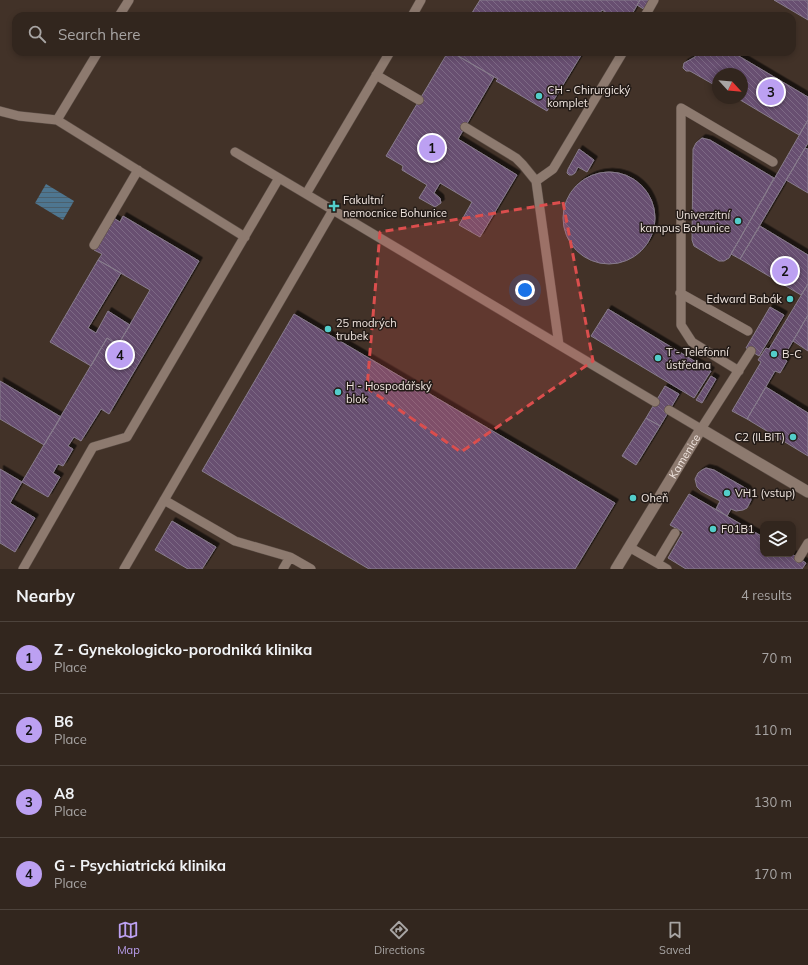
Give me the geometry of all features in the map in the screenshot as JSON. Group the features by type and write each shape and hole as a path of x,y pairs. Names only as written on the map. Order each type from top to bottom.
{"street":[{"name":"Kamenice","path":"616,569 701,429 808,492"}],"lane":[{"path":"121,12 128,0"},
{"path":"414,12 421,0"},
{"path":"647,12 654,0"},
{"path":"57,120 96,56"},
{"path":"306,194 388,56"},
{"path":"536,181 553,169 621,56"},
{"path":"376,75 419,100"},
{"path":"740,371 692,342 681,325 681,108 773,162"},
{"path":"0,111 19,116 57,120 246,237"},
{"path":"464,127 516,158 536,181 559,345"},
{"path":"235,152 655,402"},
{"path":"94,245 138,170"},
{"path":"23,569 93,447 127,437 246,237 279,178"},
{"path":"124,569 333,210"},
{"path":"680,293 748,331"},
{"path":"669,410 701,429 740,371 751,351"},
{"path":"164,500 235,541 290,557 311,569"},
{"path":"657,563 675,533"},
{"path":"799,558 808,543"},
{"path":"629,547 667,569"},
{"path":"283,569 290,557"}],"highlighted area":[{"path":"563,202 593,361 461,452 367,388 380,232"}],"water":[{"path":"46,184 74,201 63,220 35,203"}],"building":[{"path":"480,0 640,0 633,12 605,12 602,10 601,12 472,12"},
{"path":"640,0 651,0 645,10 637,5"},
{"path":"774,0 808,0 808,20"},
{"path":"446,56 458,56 494,77 458,139 517,175 480,237 459,225 472,202 440,183 434,193 440,198 441,203 435,207 419,198 427,185 402,170 403,166 386,156"},
{"name":"CH - Chirurgický komplet","path":"458,56 581,56 547,111 496,81 498,79"},
{"path":"695,56 739,56 808,97 808,120 799,135 747,104 748,68 712,68 712,84 690,71 686,71 683,68 684,63"},
{"path":"808,120 808,143 740,259 731,254"},
{"path":"702,138 710,140 774,178 729,258 724,261 719,261 694,246 692,240 693,149 696,143"},
{"path":"805,148 808,149 808,193 786,180"},
{"path":"579,149 594,160 587,172 578,167 575,173 569,175 567,173 568,169"},
{"path":"609,172 627,176 641,186 651,200 655,218 651,236 641,250 627,260 609,264 591,260 577,250 567,236 563,218 567,200 577,186 591,176"},
{"path":"123,216 199,261 109,414 101,409 81,441 74,437 68,446 73,449 63,466 58,464 53,473 60,477 48,497 22,482 107,338 118,345 150,290 98,260 102,254 94,250 112,217 120,222"},
{"path":"760,226 808,255 808,284 801,295 740,259"},
{"path":"98,260 121,273 88,328 96,333 108,311 130,325 118,345 107,338 91,366 50,342"},
{"name":"B-C","path":"808,284 808,315 783,358 787,361 780,373 775,371 747,419 732,411 761,362 758,360 766,348 769,349"},
{"path":"770,307 784,315 759,356 746,348"},
{"name":"T - Telefonní ústředna","path":"608,309 711,371 694,398 591,336"},
{"name":"H - Hospodářský blok","path":"294,314 615,503 575,569 369,569 202,471"},
{"path":"808,315 808,351 793,341"},
{"path":"711,376 716,379 702,403 696,400"},
{"path":"0,381 61,417 44,445 0,419"},
{"path":"665,386 679,394 660,426 646,418"},
{"name":"C2 (ILBIT)","path":"766,387 808,413 808,456 747,419"},
{"path":"646,418 660,426 636,465 622,456"},
{"name":"VH1 (vstup)","path":"706,468 714,470 747,489 751,500 747,508 736,511 731,509 727,516 716,509 720,501 701,491 697,487 695,479 698,473"},
{"path":"0,469 22,482 10,503 35,518 15,552 0,543"},
{"name":"F01B1","path":"689,494 760,535 760,557 796,557 806,563 802,569 686,569 668,558 683,532 670,525"},
{"path":"172,521 216,547 202,569 188,569 155,550"}],"place":[{"name":"A8","path":"771,92"},
{"name":"CH - Chirurgický komplet","path":"539,96"},
{"name":"Z - Gynekologicko-porodniká klinika","path":"432,148"},
{"name":"Fakultní nemocnice Bohunice","path":"334,206"},
{"name":"Univerzitní kampus Bohunice","path":"738,221"},
{"name":"B6","path":"785,271"},
{"name":"Edward Babák","path":"790,299"},
{"name":"25 modrých trubek","path":"328,329"},
{"name":"B-C","path":"774,354"},
{"name":"G - Psychiatrická klinika","path":"120,355"},
{"name":"T - Telefonní ústředna","path":"658,358"},
{"name":"H - Hospodářský blok","path":"338,392"},
{"name":"C2 (ILBIT)","path":"793,437"},
{"name":"VH1 (vstup)","path":"727,493"},
{"name":"Oheň","path":"633,498"},
{"name":"F01B1","path":"713,529"}]}
